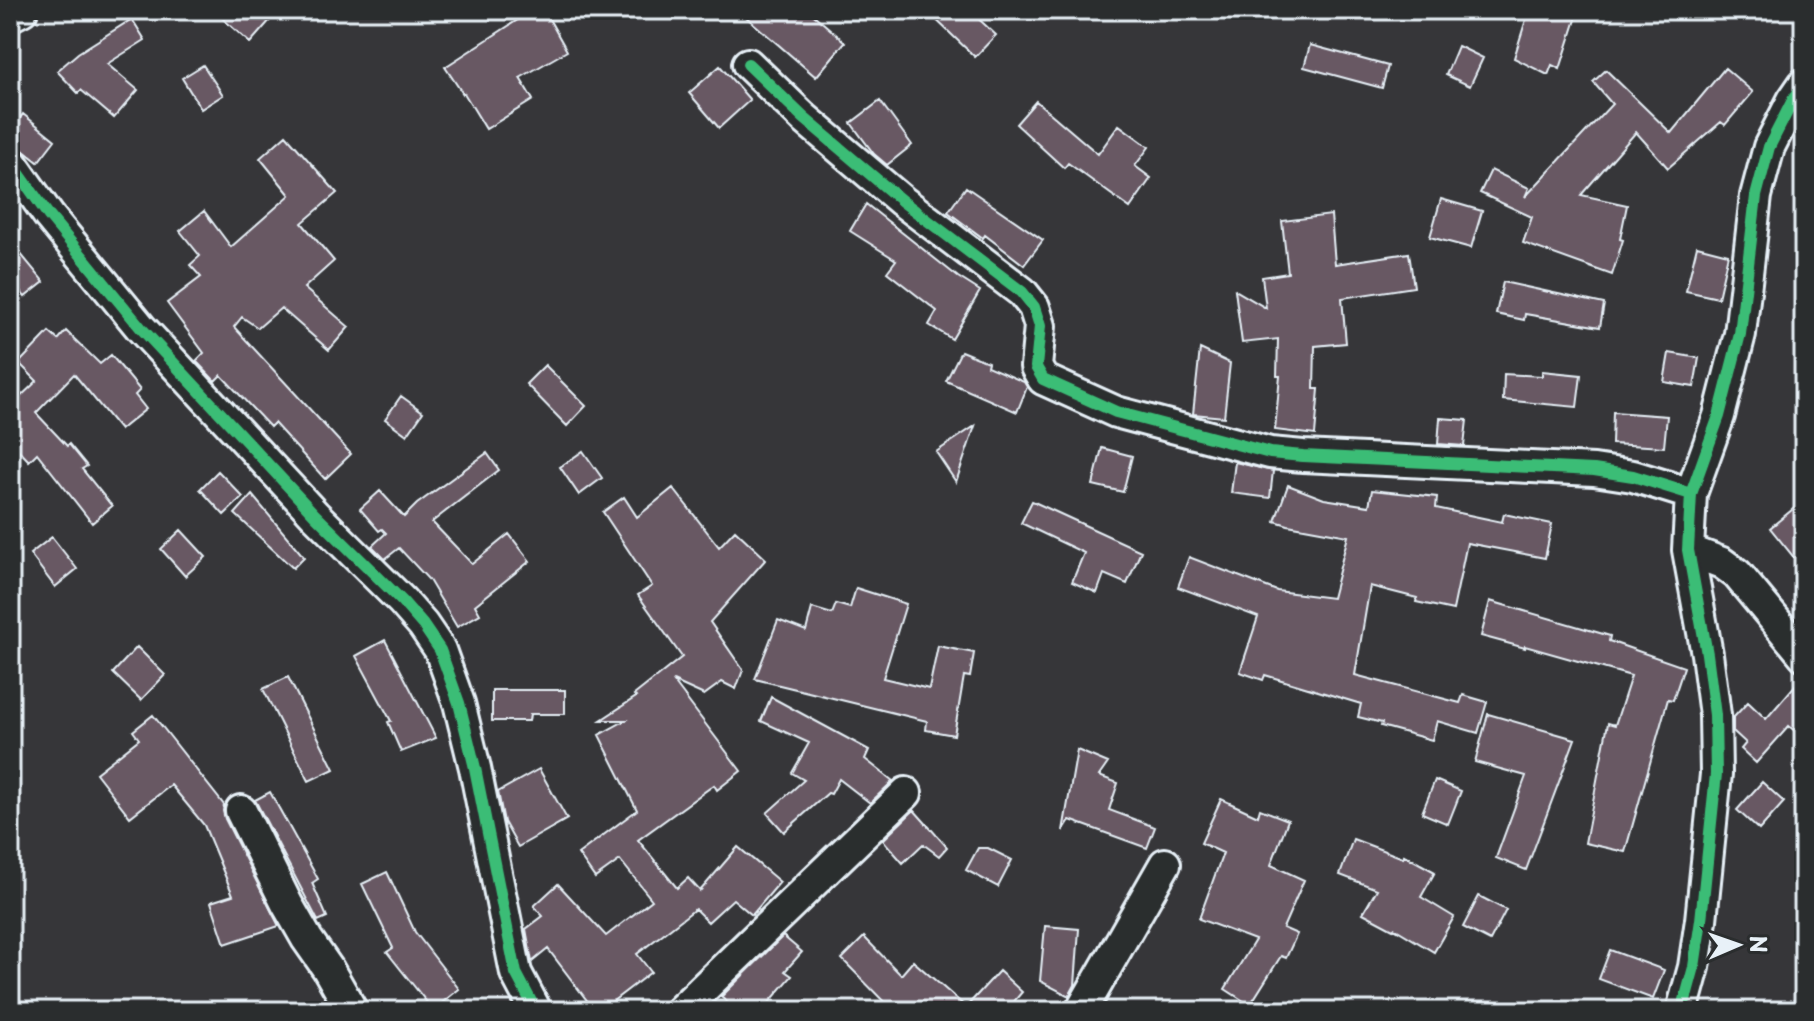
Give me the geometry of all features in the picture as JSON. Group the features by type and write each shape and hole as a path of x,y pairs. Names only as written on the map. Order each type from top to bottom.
{"street":[{"path":"10,16 22,10"},
{"path":"748,64 804,118 902,201 1022,292 1034,307 1040,326 1036,367 1043,379 1116,412 1270,453 1594,470 1633,476 1691,494"},
{"path":"1682,1011 1694,967 1701,920 1716,774 1715,715 1688,550 1691,494 1719,416 1740,334 1756,196 1765,159 1804,84"},
{"path":"10,161 49,216 141,328 315,515 402,601 440,650 459,703 475,768 516,973 536,1011"},
{"path":"1688,550 1722,563 1737,574 1804,655"},
{"path":"680,1011 906,793"},
{"path":"241,811 287,904 352,1011"},
{"path":"1081,1011 1165,864"}],"building":[{"path":"213,10 279,10 250,43"},
{"path":"533,10 544,10 567,51 520,78 533,100 486,129 445,67"},
{"path":"738,10 808,10 845,42 816,77"},
{"path":"926,10 969,10 996,35 975,57"},
{"path":"1529,10 1579,10 1560,69 1552,65 1548,75 1514,58"},
{"path":"132,19 145,40 107,64 138,90 114,118 81,90 78,93 57,71 78,53"},
{"path":"1310,45 1388,66 1382,88 1304,67"},
{"path":"1458,46 1483,58 1470,86 1446,75"},
{"path":"203,65 223,95 201,109 182,78"},
{"path":"720,66 750,100 719,128 689,93"},
{"path":"1725,68 1753,92 1725,125 1721,122 1668,168 1636,132 1581,195 1627,205 1620,239 1623,240 1612,275 1523,243 1532,217 1480,193 1491,170 1529,188 1525,197 1612,104 1593,82 1606,70 1671,133"},
{"path":"880,101 912,145 887,165 874,154 851,123"},
{"path":"1036,101 1098,154 1119,125 1149,147 1135,166 1151,178 1130,208 1068,163 1064,168 1016,124"},
{"path":"23,114 55,140 38,162 10,140 10,130"},
{"path":"286,135 337,193 302,223 334,261 304,288 349,327 329,350 281,308 258,328 242,317 234,327 351,454 325,479 274,423 270,427 221,375 215,381 196,361 204,353 167,303 201,277 190,265 200,256 180,231 204,211 231,247 290,195 260,158"},
{"path":"966,187 1043,240 1024,265 948,212"},
{"path":"1441,199 1482,211 1471,248 1430,237"},
{"path":"866,204 980,291 952,339 929,325 937,311 887,272 896,260 850,231"},
{"path":"1331,215 1335,264 1409,253 1414,287 1342,298 1346,343 1315,346 1314,389 1319,389 1315,435 1275,430 1280,376 1277,376 1278,339 1242,343 1235,290 1266,308 1262,277 1288,273 1282,221"},
{"path":"10,241 44,282 25,297 10,278"},
{"path":"1697,246 1728,254 1718,298 1686,291"},
{"path":"1503,282 1604,304 1600,327 1525,314 1524,320 1496,314"},
{"path":"66,331 100,364 111,355 140,390 135,395 146,409 120,430 74,374 36,413 87,466 82,469 112,506 92,523 37,453 29,461 10,441 10,386 20,397 37,381 19,363 49,332 58,340"},
{"path":"1200,349 1230,363 1224,417 1193,414"},
{"path":"961,351 1024,382 1027,387 1017,412 946,381"},
{"path":"1669,353 1699,358 1694,387 1664,382"},
{"path":"545,365 586,406 567,426 526,384"},
{"path":"1542,371 1581,375 1577,407 1503,400 1504,374 1542,376"},
{"path":"401,396 423,412 407,435 385,419"},
{"path":"1613,412 1667,416 1664,447 1612,444"},
{"path":"1440,418 1467,420 1464,446 1438,444"},
{"path":"975,426 956,482 936,452"},
{"path":"1102,448 1132,456 1123,492 1093,485"},
{"path":"583,451 602,478 579,495 560,467"},
{"path":"487,453 499,470 432,522 472,564 509,534 530,561 475,605 480,614 457,627 429,580 399,548 385,559 372,546 386,533 382,529 379,531 360,509 380,491 404,517"},
{"path":"1235,462 1273,471 1270,498 1231,493"},
{"path":"218,471 243,497 224,515 200,489"},
{"path":"1288,485 1324,499 1369,506 1372,490 1437,497 1436,508 1502,522 1504,514 1552,524 1545,558 1467,543 1453,610 1416,602 1417,598 1370,586 1355,675 1460,703 1463,695 1487,702 1478,733 1437,721 1432,740 1358,717 1361,704 1265,675 1263,680 1240,672 1258,617 1178,587 1189,557 1277,591 1332,598 1348,536 1275,521"},
{"path":"673,488 719,547 735,530 766,559 710,622 743,670 736,689 722,682 704,695 673,681 741,771 717,790 714,785 638,840 677,888 688,878 700,891 738,847 780,882 752,915 733,899 708,922 695,909 637,954 651,972 600,1011 595,1011 548,949 532,962 526,929 543,916 534,906 558,884 606,936 652,900 620,860 595,878 578,854 637,810 599,735 626,720 601,720 636,697 634,695 682,657 638,595 652,586 603,512 624,497 637,517"},
{"path":"252,495 304,557 293,568 235,514"},
{"path":"1804,500 1804,570 1770,528"},
{"path":"1032,501 1141,551 1127,584 1104,574 1097,593 1072,582 1084,553 1021,523"},
{"path":"181,530 206,557 185,576 161,549"},
{"path":"52,537 77,569 55,587 30,554"},
{"path":"856,588 906,604 883,678 929,689 938,646 974,653 970,677 964,676 954,735 926,730 927,721 755,679 778,620 806,631 812,608 832,614 836,604 850,608"},
{"path":"1490,601 1610,636 1609,641 1684,667 1673,700 1668,699 1625,852 1585,843 1608,723 1615,725 1631,676 1481,636"},
{"path":"385,640 436,738 401,752 388,722 391,721 356,656"},
{"path":"137,647 165,675 141,700 113,673"},
{"path":"1804,675 1804,739 1789,726 1756,763 1741,749 1746,743 1733,731 1733,718 1748,702 1766,719"},
{"path":"288,677 334,769 309,781 263,689"},
{"path":"492,690 565,690 565,714 530,714 529,721 492,721"},
{"path":"771,697 869,750 865,759 893,781 870,803 839,779 831,794 828,793 784,832 767,813 804,780 792,773 809,743 761,721"},
{"path":"1488,714 1575,739 1526,870 1496,858 1526,776 1475,762"},
{"path":"153,715 224,805 225,819 279,926 225,944 211,902 233,895 204,825 171,785 130,817 96,773 139,739 133,731"},
{"path":"1077,750 1108,763 1099,776 1118,783 1109,810 1155,827 1147,848 1070,820 1063,831"},
{"path":"539,769 567,819 518,847 504,822 498,792"},
{"path":"1435,780 1461,791 1448,824 1422,813"},
{"path":"1762,782 1784,802 1759,830 1737,810"},
{"path":"270,792 318,879 312,883 327,917 318,921 255,800"},
{"path":"1221,799 1258,816 1260,809 1288,820 1271,865 1304,880 1283,928 1297,934 1286,958 1281,956 1250,1005 1225,989 1255,940 1199,919 1223,853 1201,843"},
{"path":"914,810 947,847 939,856 923,844 903,863 883,840"},
{"path":"1353,839 1403,858 1404,855 1435,872 1421,897 1454,917 1434,952 1363,913 1377,889 1340,875"},
{"path":"978,848 988,848 1012,860 998,887 966,870"},
{"path":"387,872 415,932 459,989 433,1010 387,952 393,948 362,884"},
{"path":"1479,896 1506,910 1490,941 1463,927"},
{"path":"1045,926 1079,929 1075,985 1069,996 1040,981"},
{"path":"783,936 802,952 785,971 792,976 762,1011 737,1011 721,997"},
{"path":"864,937 901,975 913,961 966,1007 999,971 1022,992 1006,1011 893,1011 842,959"},
{"path":"1610,950 1664,970 1653,999 1599,979"}],"cycle path":[{"path":"748,64 804,118 902,201 1022,292 1034,307 1040,326 1036,367 1043,379 1116,412 1270,453 1594,470 1633,476 1691,494"},
{"path":"1682,1011 1694,967 1701,920 1716,774 1715,715 1688,550 1691,494 1719,416 1740,334 1756,196 1769,147 1804,84"},
{"path":"10,161 49,216 141,328 315,515 402,601 440,650 459,703 475,768 516,973 536,1011"}]}
